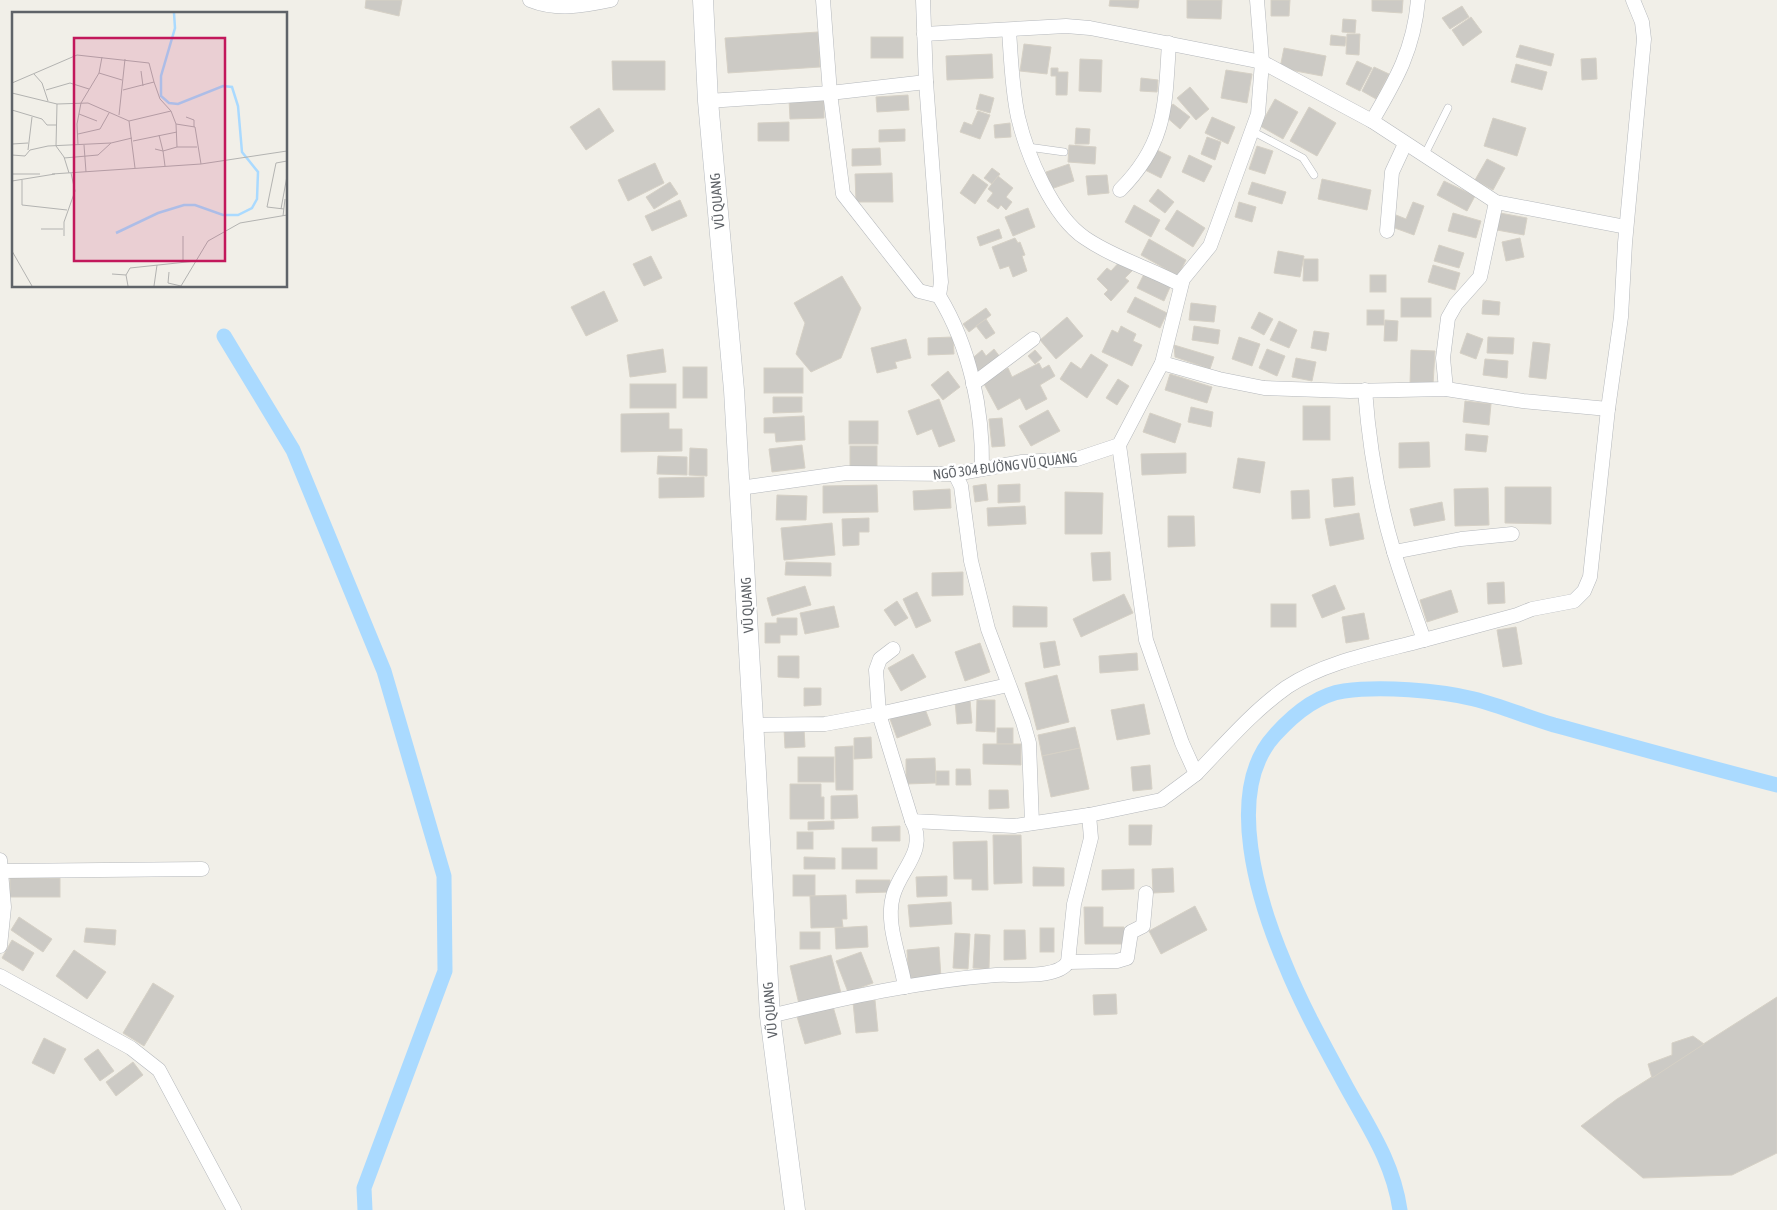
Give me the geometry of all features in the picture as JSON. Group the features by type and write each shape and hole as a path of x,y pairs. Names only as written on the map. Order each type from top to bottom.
{"main road":[{"name":"VŨ QUANG","path":"703,0 708,101 733,380 770,1016 795,1210"}],"street":[{"path":"530,0 552,6 570,7 611,0"},
{"path":"823,0 830,92 843,194 919,290 939,296"},
{"path":"923,0 926,82 940,282 939,296 952,321 973,384 981,422 982,469"},
{"path":"1196,774 1182,743 1146,640 1119,445 1162,363 1181,285 1210,246 1252,131 1260,100 1262,62 1257,0"},
{"path":"1372,121 1406,58 1414,32 1418,0"},
{"path":"912,821 1014,826 1089,815 1161,800 1196,774 1252,716 1288,687 1319,670 1518,615 1532,609 1566,603 1579,597 1590,577 1608,409 1621,317 1626,227 1644,39 1642,22 1633,0"},
{"path":"924,34 1066,26 1090,28 1262,62 1372,121 1496,202 1626,227"},
{"path":"1009,30 1016,107 1039,176 1054,207 1068,224 1085,238 1181,285"},
{"path":"1120,190 1148,157 1158,134 1165,103 1168,43"},
{"path":"708,101 830,92 926,82"},
{"path":"1387,231 1392,172 1405,144"},
{"path":"1446,389 1443,358 1448,318 1456,304 1480,277 1496,202"},
{"path":"973,384 1033,339"},
{"path":"1162,363 1247,386 1365,390 1446,389 1531,402 1608,409"},
{"path":"1365,390 1376,481 1394,552 1424,640"},
{"name":"NGÕ 304 ĐƯỜNG VŨ QUANG","path":"740,488 846,473 955,474 1022,462 1077,459 1119,445"},
{"path":"955,474 961,486 971,561 988,629 1029,743 1032,823"},
{"path":"1394,552 1461,539 1512,534"},
{"path":"894,649 880,659 876,670 879,714 917,838 915,853 896,886 892,897 892,930 905,987"},
{"path":"753,725 826,724 1008,685"},
{"path":"770,1016 905,987 972,977 1050,973 1064,967 1068,962 1074,904 1091,838 1089,815"},
{"path":"0,946 4,907 1,866 202,869"},
{"path":"1068,962 1117,961 1127,958 1131,932 1143,926 1146,893"},
{"path":"0,976 131,1048 159,1070 234,1210"}],"lane":[{"path":"1425,154 1448,108"},
{"path":"1252,131 1303,158 1314,175"},
{"path":"1028,147 1064,152"}],"building":[{"path":"366,0 402,0 399,16 365,8"},
{"path":"1110,0 1139,0 1138,8 1109,6"},
{"path":"1187,0 1222,0 1221,19 1187,18"},
{"path":"1271,0 1290,0 1289,16 1271,16"},
{"path":"1372,0 1403,0 1402,13 1372,11"},
{"path":"1462,6 1469,17 1450,29 1442,18"},
{"path":"1471,17 1482,32 1463,46 1452,30"},
{"path":"1343,19 1356,20 1355,33 1342,32"},
{"path":"818,32 820,67 728,73 725,38"},
{"path":"1347,34 1360,34 1359,55 1346,54"},
{"path":"1331,35 1346,37 1345,46 1330,45"},
{"path":"871,37 903,37 903,58 871,58"},
{"path":"1024,44 1051,47 1047,74 1020,71"},
{"path":"1520,45 1554,54 1551,66 1516,57"},
{"path":"1284,48 1326,56 1322,76 1280,68"},
{"path":"992,54 993,78 947,80 946,56"},
{"path":"1596,58 1597,79 1582,80 1581,59"},
{"path":"1080,59 1102,60 1101,92 1079,91"},
{"path":"612,61 665,61 665,90 613,90"},
{"path":"1357,61 1372,68 1360,91 1346,84"},
{"path":"1516,64 1547,72 1542,90 1511,82"},
{"path":"1374,67 1389,74 1376,99 1362,91"},
{"path":"1051,68 1058,68 1058,72 1068,72 1067,95 1056,95 1056,76 1051,76"},
{"path":"1226,70 1252,74 1247,103 1221,98"},
{"path":"1141,78 1158,80 1157,92 1140,91"},
{"path":"1190,87 1209,109 1196,120 1177,98"},
{"path":"980,94 994,98 990,113 976,109"},
{"path":"908,95 909,110 877,112 876,97"},
{"path":"789,99 824,99 824,118 790,119"},
{"path":"1275,99 1298,112 1283,139 1260,126"},
{"path":"1173,104 1190,117 1180,129 1164,115"},
{"path":"1309,107 1336,123 1317,156 1290,141"},
{"path":"599,108 614,131 586,150 570,127"},
{"path":"978,111 990,115 980,139 960,132 964,122 972,125"},
{"path":"1212,117 1235,127 1228,144 1205,133"},
{"path":"1493,118 1526,128 1517,156 1484,146"},
{"path":"789,122 789,141 758,141 758,123"},
{"path":"1010,123 1011,137 995,138 994,125"},
{"path":"1076,128 1090,129 1089,144 1075,144"},
{"path":"905,129 905,141 879,142 879,130"},
{"path":"1207,137 1221,142 1215,160 1201,154"},
{"path":"1069,145 1096,147 1095,164 1068,162"},
{"path":"1257,146 1273,151 1265,174 1249,169"},
{"path":"880,148 881,165 852,166 852,149"},
{"path":"1155,149 1171,157 1161,178 1145,170"},
{"path":"1189,155 1212,166 1204,182 1182,172"},
{"path":"1487,159 1505,168 1493,190 1475,180"},
{"path":"655,163 664,183 628,201 618,180"},
{"path":"1069,164 1074,181 1051,189 1046,172"},
{"path":"992,168 1000,174 992,184 984,178"},
{"path":"892,173 893,202 856,202 855,174"},
{"path":"973,174 988,185 975,204 960,193"},
{"path":"1107,175 1109,193 1088,195 1086,176"},
{"path":"998,176 1013,188 1006,197 1012,202 1006,210 1001,205 998,209 987,201 993,193 988,189"},
{"path":"1322,179 1371,190 1367,210 1318,199"},
{"path":"1444,181 1475,196 1467,211 1437,195"},
{"path":"670,182 678,194 654,209 646,197"},
{"path":"1252,182 1286,192 1282,204 1248,194"},
{"path":"1158,189 1174,202 1165,213 1149,201"},
{"path":"680,200 687,216 652,231 645,216"},
{"path":"1239,202 1256,207 1252,222 1235,217"},
{"path":"1413,202 1424,206 1414,235 1392,227 1396,215 1406,219"},
{"path":"1134,205 1160,220 1151,237 1125,222"},
{"path":"1028,208 1035,227 1013,236 1005,217"},
{"path":"1177,210 1205,228 1193,247 1165,229"},
{"path":"1453,213 1481,221 1476,238 1448,231"},
{"path":"1500,213 1527,218 1524,235 1497,230"},
{"path":"999,229 1002,238 980,246 977,237"},
{"path":"1015,238 1018,243 1020,242 1025,255 1022,256 1027,271 1013,277 1009,266 1000,269 992,247"},
{"path":"1520,238 1524,257 1506,261 1502,242"},
{"path":"1149,239 1186,260 1178,276 1141,255"},
{"path":"1439,245 1464,253 1459,268 1434,261"},
{"path":"1278,251 1304,256 1300,277 1274,273"},
{"path":"651,256 662,278 644,286 633,264"},
{"path":"1123,258 1134,269 1125,278 1129,281 1111,301 1104,294 1108,290 1097,279 1107,268 1111,271"},
{"path":"1304,259 1318,259 1318,281 1303,281"},
{"path":"1433,265 1460,273 1455,290 1428,282"},
{"path":"1145,272 1171,285 1164,301 1137,288"},
{"path":"1370,275 1386,275 1386,292 1370,292"},
{"path":"842,276 861,308 841,358 811,372 796,354 805,323 794,303"},
{"path":"604,291 618,321 586,336 571,307"},
{"path":"1135,297 1167,313 1160,328 1127,312"},
{"path":"1401,298 1431,298 1431,317 1401,317"},
{"path":"1483,300 1500,302 1499,315 1482,314"},
{"path":"1191,303 1216,306 1214,322 1189,320"},
{"path":"986,308 991,315 969,332 963,324"},
{"path":"1367,310 1384,310 1384,325 1367,325"},
{"path":"1259,312 1273,319 1264,335 1251,328"},
{"path":"1067,317 1083,336 1056,359 1040,340"},
{"path":"986,319 995,333 986,339 976,326"},
{"path":"1385,320 1398,321 1397,341 1384,341"},
{"path":"1279,321 1297,330 1289,348 1270,340"},
{"path":"1121,326 1136,334 1133,341 1142,345 1132,366 1102,352 1112,330 1118,333"},
{"path":"1194,326 1220,330 1218,344 1192,340"},
{"path":"1314,331 1329,333 1326,351 1311,348"},
{"path":"1467,333 1483,339 1476,359 1460,353"},
{"path":"953,337 954,354 928,355 928,338"},
{"path":"1239,337 1260,344 1252,366 1232,359"},
{"path":"1488,337 1514,338 1513,354 1487,353"},
{"path":"906,339 911,358 895,362 897,368 877,373 871,348"},
{"path":"1533,342 1550,344 1546,379 1529,377"},
{"path":"1174,345 1214,357 1210,369 1175,357"},
{"path":"663,349 666,372 630,377 627,355"},
{"path":"994,349 1000,357 980,378 968,362 982,350 986,356"},
{"path":"1267,349 1285,356 1277,376 1259,368"},
{"path":"1035,350 1042,358 1035,364 1028,356"},
{"path":"1411,350 1435,351 1433,385 1410,384"},
{"path":"1091,354 1108,365 1087,398 1060,379 1071,362 1081,369"},
{"path":"1296,358 1316,362 1312,381 1292,377"},
{"path":"1485,359 1508,361 1507,378 1483,375"},
{"path":"1039,363 1042,369 1049,365 1055,376 1040,385 1047,399 1026,410 1020,398 998,410 983,382 1008,368 1012,377"},
{"path":"683,367 707,367 707,398 683,398"},
{"path":"764,368 803,368 803,393 764,393"},
{"path":"948,371 960,387 943,400 931,385"},
{"path":"1170,374 1212,387 1207,403 1165,390"},
{"path":"1118,379 1129,386 1117,405 1106,398"},
{"path":"630,384 676,384 676,408 630,408"},
{"path":"773,397 802,397 802,412 773,413"},
{"path":"939,399 955,441 939,447 932,429 917,435 908,411"},
{"path":"1465,401 1491,404 1489,425 1463,422"},
{"path":"1303,406 1330,406 1330,440 1303,440"},
{"path":"1191,407 1213,412 1211,427 1188,422"},
{"path":"1048,410 1060,431 1031,446 1019,426"},
{"path":"669,413 669,429 682,429 682,451 621,452 621,414"},
{"path":"1150,413 1181,424 1175,443 1143,432"},
{"path":"804,416 805,440 776,442 775,433 764,433 764,418"},
{"path":"1002,418 1005,446 992,447 989,419"},
{"path":"849,421 878,421 878,444 849,444"},
{"path":"1466,434 1488,436 1486,452 1465,450"},
{"path":"1429,442 1430,467 1399,468 1399,443"},
{"path":"802,445 805,468 772,472 769,449"},
{"path":"850,446 877,446 877,468 850,468"},
{"path":"690,448 707,449 707,476 689,475"},
{"path":"1186,453 1186,473 1142,475 1141,454"},
{"path":"658,456 687,457 687,475 657,474"},
{"path":"1238,458 1265,462 1260,493 1233,488"},
{"path":"704,477 704,497 659,498 659,478"},
{"path":"1353,477 1355,505 1334,507 1332,479"},
{"path":"986,484 988,500 975,502 973,486"},
{"path":"1020,484 1020,502 998,503 998,485"},
{"path":"877,485 878,512 823,513 823,486"},
{"path":"1505,487 1551,487 1551,524 1505,523"},
{"path":"1488,488 1489,525 1455,526 1454,489"},
{"path":"950,489 951,508 914,510 913,491"},
{"path":"1309,490 1310,518 1292,519 1291,491"},
{"path":"1065,492 1103,493 1102,534 1065,534"},
{"path":"777,495 807,496 806,520 776,520"},
{"path":"1442,502 1445,520 1414,526 1410,509"},
{"path":"1025,506 1026,524 988,526 987,508"},
{"path":"1359,513 1364,539 1330,546 1325,519"},
{"path":"1168,516 1194,516 1195,546 1168,547"},
{"path":"869,518 869,532 859,532 859,545 843,546 842,519"},
{"path":"832,523 835,555 784,560 781,528"},
{"path":"1110,552 1111,580 1093,581 1091,553"},
{"path":"786,562 831,563 831,576 785,575"},
{"path":"963,572 963,595 932,596 932,573"},
{"path":"1504,582 1505,603 1488,604 1487,583"},
{"path":"1335,585 1345,609 1322,618 1312,595"},
{"path":"805,586 811,605 772,616 767,598"},
{"path":"1451,590 1458,612 1427,622 1420,600"},
{"path":"917,592 931,621 916,628 903,599"},
{"path":"1124,594 1133,613 1081,637 1073,619"},
{"path":"897,601 908,618 895,626 884,610"},
{"path":"1271,604 1296,604 1296,627 1271,627"},
{"path":"834,606 839,627 805,634 800,613"},
{"path":"1013,606 1047,607 1047,627 1013,627"},
{"path":"1364,613 1369,639 1346,643 1342,617"},
{"path":"777,618 797,618 797,635 780,635 780,643 765,643 765,623 777,623"},
{"path":"1516,627 1522,664 1503,667 1497,630"},
{"path":"1055,641 1060,665 1044,668 1040,643"},
{"path":"980,643 990,672 965,681 955,652"},
{"path":"1137,653 1138,670 1100,673 1099,656"},
{"path":"913,654 926,677 901,691 888,668"},
{"path":"778,656 799,656 799,678 778,677"},
{"path":"1057,675 1069,722 1037,730 1025,683"},
{"path":"804,688 821,688 821,705 804,706"},
{"path":"970,700 972,723 957,724 955,701"},
{"path":"977,700 995,700 995,732 976,731"},
{"path":"1144,704 1150,734 1117,740 1111,710"},
{"path":"924,706 931,725 897,738 890,719"},
{"path":"1075,727 1080,748 1042,756 1038,735"},
{"path":"804,728 805,747 785,748 784,729"},
{"path":"997,728 1013,728 1013,744 997,744"},
{"path":"871,737 872,758 854,759 854,738"},
{"path":"983,744 1021,744 1021,765 983,764"},
{"path":"853,746 853,790 836,790 835,747"},
{"path":"1080,748 1089,789 1051,797 1042,756"},
{"path":"798,757 834,757 834,782 798,782"},
{"path":"935,758 936,783 906,784 906,759"},
{"path":"1150,765 1152,789 1133,791 1131,767"},
{"path":"956,769 970,769 971,785 956,785"},
{"path":"936,771 949,771 949,785 936,785"},
{"path":"790,784 821,784 821,797 824,797 824,819 790,819"},
{"path":"989,790 1008,790 1009,808 989,809"},
{"path":"857,795 858,818 831,819 831,796"},
{"path":"834,821 834,829 808,830 808,822"},
{"path":"1129,825 1152,825 1151,845 1129,845"},
{"path":"900,826 900,841 872,841 872,827"},
{"path":"797,832 813,832 813,849 797,849"},
{"path":"993,835 1021,835 1022,883 994,884"},
{"path":"987,841 988,890 972,890 972,879 954,879 953,842"},
{"path":"842,848 877,848 877,869 842,869"},
{"path":"804,857 835,858 835,869 804,869"},
{"path":"1033,867 1064,868 1064,886 1033,886"},
{"path":"1173,868 1174,892 1153,893 1152,869"},
{"path":"1134,869 1134,889 1102,890 1102,870"},
{"path":"793,875 815,875 815,896 793,896"},
{"path":"947,876 947,896 917,897 916,877"},
{"path":"10,878 60,878 60,897 10,897"},
{"path":"856,880 890,880 890,892 856,893"},
{"path":"846,895 847,919 842,919 843,927 811,928 810,896"},
{"path":"951,902 952,924 910,927 908,905"},
{"path":"1195,906 1207,930 1161,954 1149,931"},
{"path":"1084,907 1103,907 1103,927 1124,927 1125,944 1085,944"},
{"path":"19,917 52,939 43,952 11,930"},
{"path":"867,926 868,947 836,949 835,928"},
{"path":"86,928 116,930 115,945 84,942"},
{"path":"1040,928 1054,928 1054,952 1040,952"},
{"path":"1004,930 1025,930 1026,959 1004,960"},
{"path":"800,932 820,932 820,949 800,949"},
{"path":"955,933 970,934 968,969 953,968"},
{"path":"975,934 990,935 989,969 973,968"},
{"path":"12,940 34,953 23,971 2,958"},
{"path":"939,947 941,978 909,980 907,950"},
{"path":"74,950 106,972 87,999 56,976"},
{"path":"861,952 873,983 848,992 836,961"},
{"path":"831,955 841,993 799,1004 790,966"},
{"path":"153,983 174,996 144,1046 123,1033"},
{"path":"1116,994 1117,1014 1094,1015 1093,995"},
{"path":"1777,997 1777,1153 1732,1175 1643,1178 1581,1126 1617,1099"},
{"path":"875,1000 878,1031 856,1033 853,1002"},
{"path":"832,1003 841,1034 805,1044 796,1013"},
{"path":"1693,1036 1704,1044 1652,1078 1648,1064 1672,1055 1672,1043"},
{"path":"44,1038 66,1049 54,1074 32,1063"},
{"path":"98,1049 114,1071 100,1081 84,1059"},
{"path":"133,1062 143,1075 116,1096 106,1082"}],"waterway":[{"path":"224,336 293,450 384,671 444,876 445,971 364,1188 365,1210"},
{"path":"1400,1210 1392,1176 1379,1146 1306,1011 1292,980 1275,939 1257,880 1248,816 1251,786 1259,758 1275,735 1289,720 1306,707 1334,693 1374,689 1427,691 1474,699 1554,725 1777,785"}]}
